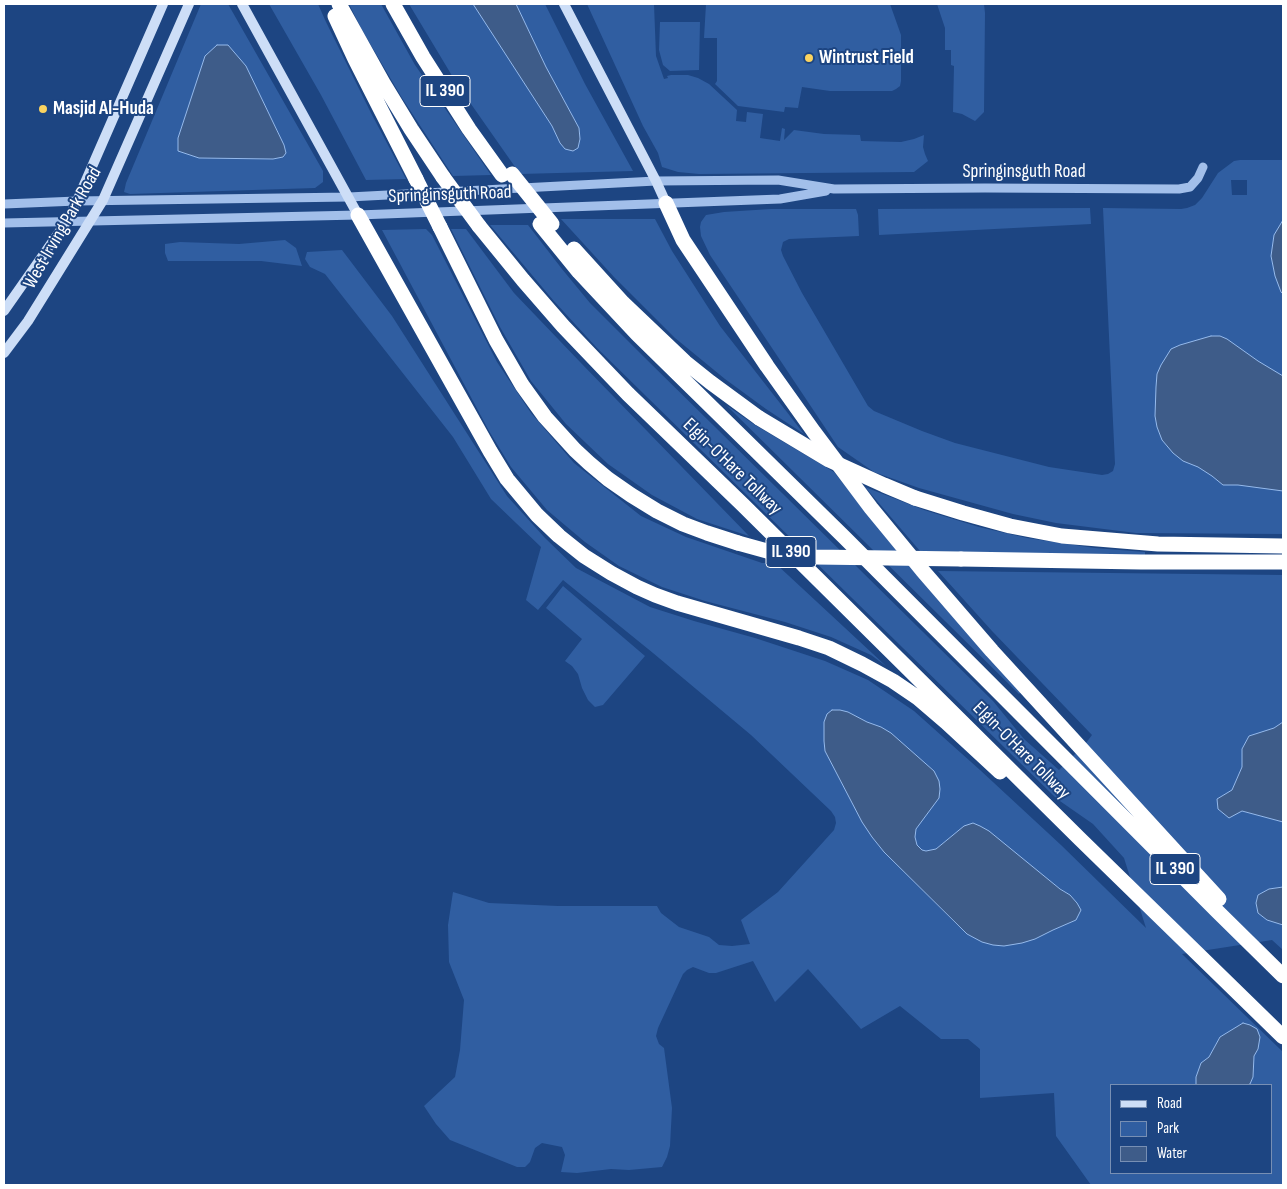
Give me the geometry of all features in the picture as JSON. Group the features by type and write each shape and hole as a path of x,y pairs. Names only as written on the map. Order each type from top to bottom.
{"highway":[{"path":"329,4 496,340 522,385 545,417 575,450 608,479 657,511 691,527 738,543 767,551 815,557 1141,562 1283,562"},
{"name":"Elgin-O'Hare Tollway","path":"339,4 383,83 443,177 479,226 563,326 598,364 1283,1037"},
{"name":"Elgin-O'Hare Tollway","path":"393,4 423,57 469,129 546,224 579,272 637,334 845,538 1283,976"},
{"path":"666,203 683,240 762,358 871,508 986,644 1224,905 1283,964"},
{"path":"358,215 507,479 559,536 584,556 610,573 655,595 821,645 893,681 918,698 946,722 1058,827 1080,838"},
{"path":"546,224 582,258 623,303 671,349 710,382 759,418 829,460 884,485 963,514 1010,526 1062,536 1158,544 1283,546"}],"main road":[{"name":"West Irving Park Road","path":"4,311 66,221 77,201 163,4"},
{"name":"West Irving Park Road","path":"4,353 28,321 92,221 189,4"},
{"path":"242,4 358,215"},
{"path":"564,4 666,203"}],"street":[{"name":"Springinsguth Road","path":"4,204 103,200 349,197 656,181 778,180 834,189 1179,189 1190,187 1198,178 1203,167"},
{"name":"Springinsguth Road","path":"4,223 358,215 780,199 834,189"}],"green space":[{"path":"201,4 228,4 323,171 323,182 315,188 130,194 124,192 126,183","holes":["228,45 246,66 280,136 283,157 273,159 199,158"]},
{"path":"269,4 318,4 371,113 406,179 366,180 321,95"},
{"path":"349,4 381,4 415,65 491,175 453,176 402,98"},
{"path":"409,4 473,4 552,126 560,143 573,151 578,148 580,139 579,128 546,67 516,4 545,4 585,84 633,171 520,174 457,84"},
{"path":"587,4 654,4 656,56 664,79 671,75 688,75 709,84 737,110 736,121 746,122 747,112 763,114 760,138 780,141 782,128 785,129 784,140 794,130 824,134 860,135 861,141 901,142 924,135 923,147 928,161 914,172 699,174 678,172 662,167 658,153 643,126"},
{"name":"Wintrust Field","path":"706,4 890,4 901,35 900,86 892,91 830,91 802,87 798,108 785,107 784,112 738,106 715,84 717,81 717,38 704,38"},
{"path":"937,4 984,4 984,112 975,121 962,114 953,112 954,66 951,65 951,50 945,50 945,28"},
{"path":"660,22 700,22 699,70 670,71 663,65 659,50"},
{"path":"1283,160 1283,534 1136,533 1056,523 1013,514 919,488 874,472 838,447 710,255 701,236 701,222 706,215 771,209 856,209 859,236 789,239 783,242 781,250 802,293 868,406 874,411 955,443 1049,467 1102,475 1113,471 1115,464 1103,208 1187,208 1195,205 1202,198 1218,173 1234,161","holes":["1231,180 1247,180 1247,195 1232,195"]},
{"path":"1090,208 1091,224 879,235 878,209"},
{"path":"561,219 655,219 672,251 720,326 804,434 725,379 675,338 614,277"},
{"path":"490,225 528,225 590,303 993,701 1024,739 1059,770 1092,735 992,631 938,571 1283,575 1283,722 1274,728 1249,736 1242,749 1242,767 1232,790 1217,800 1242,811 1283,822 1283,887 1269,889 1258,895 1256,903 1267,920 1283,925 1283,950 1272,940 1182,954 1283,1052 1283,1185 1091,1185 1056,1136 1054,1093 980,1098 980,1049 968,1039 941,1039 900,1006 861,1029 808,969 775,1002 753,961 716,973 709,973 693,967 687,970 683,974 658,1028 656,1036 659,1044 664,1048 672,1108 670,1146 662,1167 629,1170 611,1169 577,1173 561,1172 565,1155 562,1147 542,1143 535,1148 530,1162 525,1167 517,1167 450,1140 436,1124 424,1106 455,1077 460,1050 464,1000 449,962 448,925 453,892 489,903 558,906 657,906 661,913 679,927 709,937 719,945 750,944 741,920 778,892 834,830 836,823 831,811 751,735 563,580 538,610 526,600 541,547 491,499 453,437 325,274 310,267 305,259 307,252 342,250 392,316 507,496 545,538 576,568 650,607 825,661 868,680 914,711 1061,845 1146,928 1124,858 1093,824 1057,799 597,348 553,300","holes":["848,712 881,727 934,771 921,822 916,829 917,845 922,850 936,849 964,826 1070,895 1076,920 1035,939 982,942 967,934 955,923 884,852 872,837 862,822 825,751 824,722"]},
{"path":"426,229 432,235 497,362 531,413 574,463 641,516 686,537 762,563 775,563 886,666 871,655 831,637 662,587 619,566 585,542 547,510 511,467 489,431 382,230"},
{"path":"451,229 466,229 514,293 749,536 697,519 652,495 608,464 566,424 531,381 500,327"},
{"path":"285,240 296,248 302,266 261,261 168,261 165,253 165,244 180,242 239,244"},
{"path":"726,405 755,425 834,472 937,599 1021,692 1019,694"},
{"path":"865,487 924,510 979,527 1027,538 1095,548 1145,552 1145,556 920,551"},
{"path":"563,586 645,656 603,705 595,707 588,700 578,674 565,661 582,639 546,608"}],"water":[{"path":"473,4 516,4 546,67 579,128 580,139 578,148 573,151 565,149 560,143 552,126"},
{"path":"217,45 228,45 246,66 284,145 286,153 283,157 273,159 199,158 178,151 178,138 205,56"},
{"path":"1283,220 1283,294 1275,276 1271,256 1274,235"},
{"path":"1211,336 1220,336 1227,339 1283,376 1283,491 1223,485 1198,467 1183,461 1162,440 1155,416 1157,374 1161,365 1171,349"},
{"path":"832,710 848,712 881,727 891,733 934,771 939,781 939,798 916,829 917,845 922,850 936,849 964,826 973,823 980,826 989,831 1070,895 1081,910 1076,920 1035,939 1004,946 982,942 967,934 884,852 862,822 825,751 824,722 827,714"},
{"path":"1283,722 1283,822 1242,811 1229,818 1218,809 1217,799 1232,790 1242,767 1242,749 1249,736 1274,728"},
{"path":"1283,887 1283,925 1267,920 1258,913 1256,903 1258,895 1269,889"},
{"path":"1243,1023 1257,1029 1260,1037 1258,1049 1254,1056 1253,1077 1250,1084 1196,1084 1196,1077 1201,1063 1209,1057 1220,1037"}],"place":[{"name":"Wintrust Field","path":"809,58"},
{"name":"Masjid Al-Huda","path":"43,109"}]}
